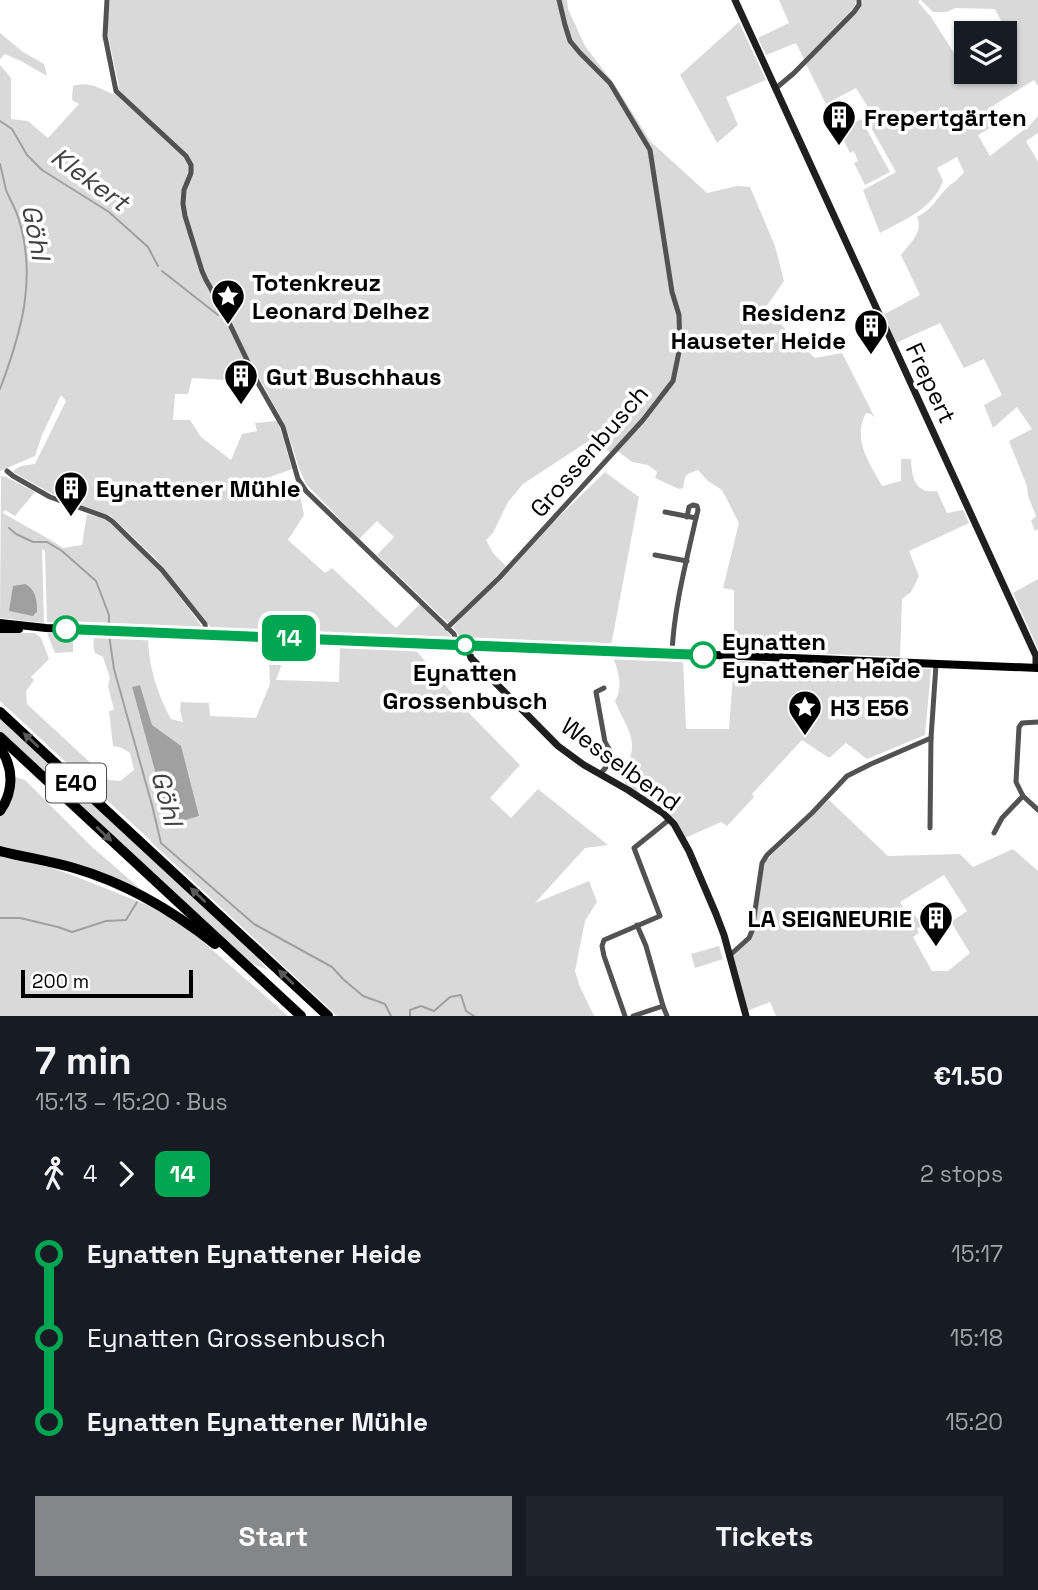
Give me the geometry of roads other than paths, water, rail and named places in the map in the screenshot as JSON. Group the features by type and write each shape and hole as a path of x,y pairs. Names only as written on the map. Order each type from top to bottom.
{"highway":[{"name":"E40","path":"0,712 328,1016"},
{"name":"E40","path":"0,737 220,945"},
{"path":"0,748 11,772 8,797 0,811"},
{"path":"0,851 75,868 140,895 220,945 301,1016"}],"main road":[{"path":"0,623 36,628"},
{"path":"0,629 109,630 1037,668"}],"street":[{"path":"107,0 104,36 116,90 186,156 191,165 183,204 202,271 283,427 298,479 306,491 454,634 457,644"},
{"name":"Grossenbusch","path":"447,628 499,578 643,420 673,381 680,347 679,316 672,292 650,150 610,83 570,41 559,0"},
{"name":"Frepert","path":"735,0 1036,656 1037,668"},
{"path":"775,89 839,28 859,5 859,0"},
{"path":"7,471 50,497 112,521 162,570 205,624 206,634"},
{"path":"672,653 678,599 698,510 696,506 689,507 687,517"},
{"path":"665,512 696,519"},
{"path":"655,555 687,561"},
{"name":"Wesselbend","path":"467,645 471,658 558,746 670,819 680,832 716,914 746,1016"},
{"path":"930,828 930,738 936,665"},
{"path":"600,774 612,758 605,742 596,692 604,688"},
{"path":"1038,722 1021,723 1018,727 1016,782 1023,796 1038,810"},
{"path":"729,956 749,938 752,931 762,863 767,855 847,776 930,738"},
{"path":"994,832 1002,818 1023,796"},
{"path":"625,1016 604,956 604,940 660,916 634,848 670,819"},
{"path":"637,925 667,1016"},
{"path":"634,1016 663,1006"}],"water":[{"path":"25,584 32,589 36,600 37,612 33,616 9,611 13,586"},
{"path":"140,685 152,725 181,746 199,816 163,827 161,817 170,813 169,810 166,811 132,687"}],"waterway":[{"name":"Klekert","path":"0,121 12,129 27,155 42,170 109,212 148,247 158,266"},
{"name":"Göhl","path":"0,164 6,190 19,220 27,264 20,327 0,389"},
{"name":"Klekert","path":"162,271 218,315"},
{"name":"Göhl","path":"9,528 33,542 47,542 62,551 96,581 109,615 109,629"},
{"name":"Göhl","path":"109,635 114,669 161,843 254,924 332,967 363,996 385,1004 391,1016"},
{"path":"0,918 20,918 72,932 106,921 126,920 137,902"},
{"name":"Göhl","path":"410,1016 410,1010 421,1006 434,1011 450,997 461,995 466,1011 474,1016"}],"place":[{"name":"Frepertgärten","path":"839,147"},
{"name":"Totenkreuz Leonard Delhez","path":"228,326"},
{"name":"Residenz Hauseter Heide","path":"871,356"},
{"name":"Gut Buschhaus","path":"241,406"},
{"name":"Eynattener Mühle","path":"71,518"},
{"name":"Eynatten Grossenbusch","path":"465,645"},
{"name":"Eynatten Eynattener Heide","path":"703,655"},
{"name":"H3 E56","path":"805,737"},
{"name":"LA SEIGNEURIE","path":"936,948"}]}
